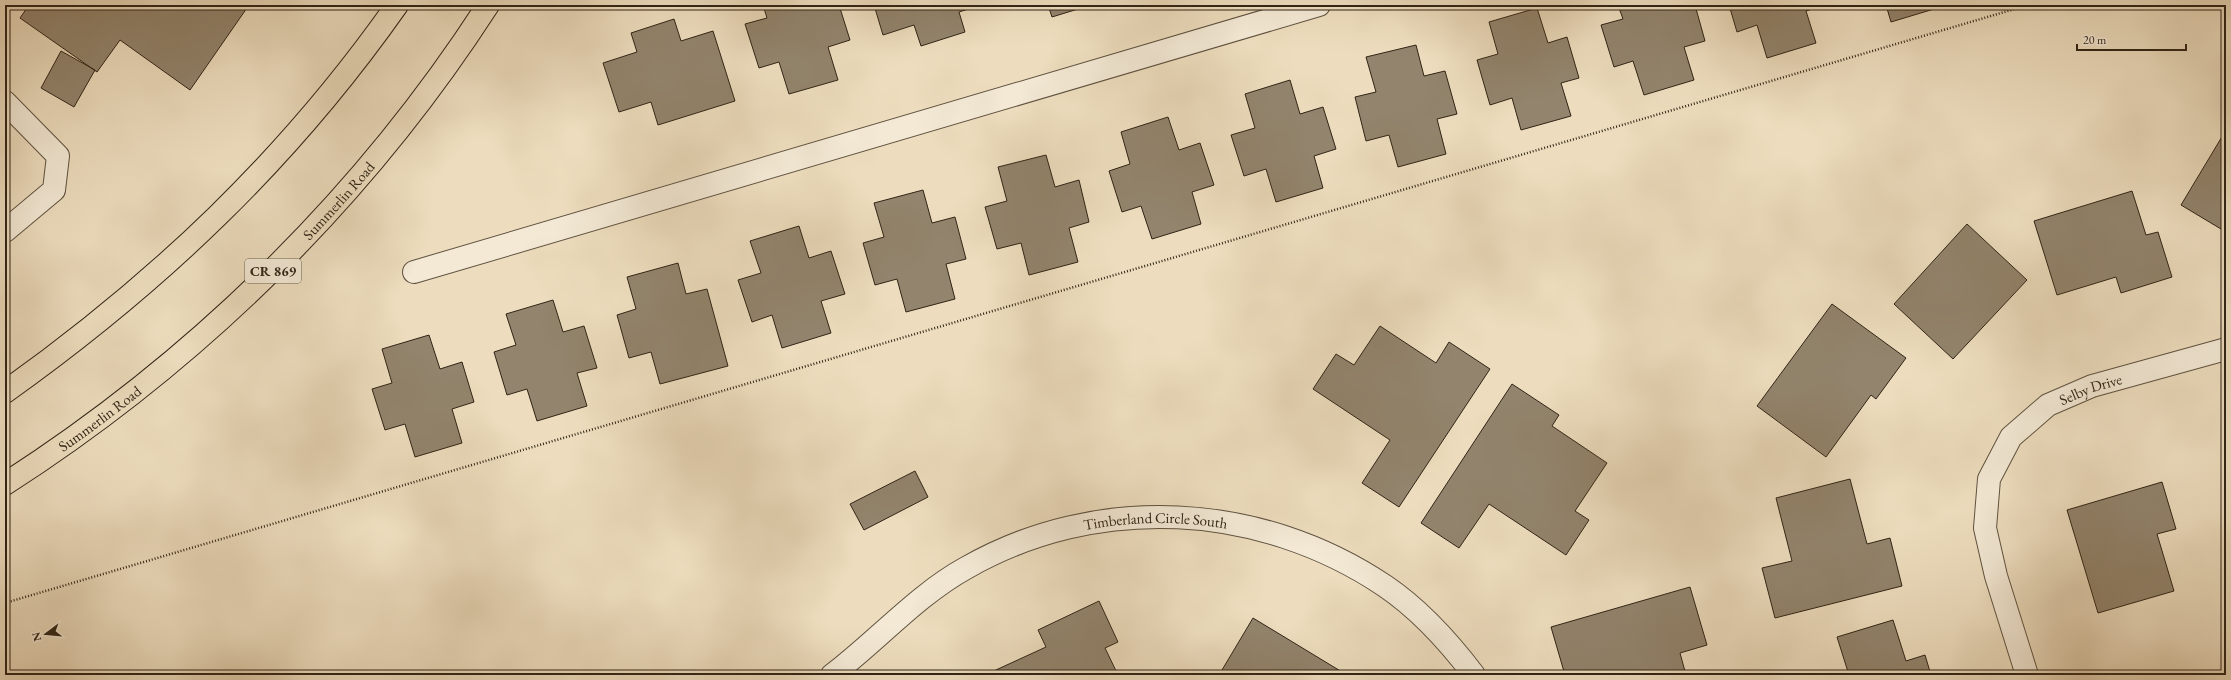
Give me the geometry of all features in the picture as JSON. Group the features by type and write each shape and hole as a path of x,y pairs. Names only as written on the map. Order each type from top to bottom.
{"main road":[{"path":"5,392 64,350 144,286 222,213 297,134 363,52 396,5"},
{"name":"Summerlin Road","path":"5,484 43,459 149,382 256,288 332,210 401,128 464,43 488,5"}],"street":[{"path":"414,272 1319,5"},
{"path":"5,102 58,156 54,190 5,231"},
{"name":"Selby Drive","path":"2026,675 1996,576 1985,528 1989,479 2011,437 2048,405 2092,386 2226,349"},
{"name":"Timberland Circle South","path":"832,675 864,651 929,593 964,568 1001,550 1041,534 1079,524 1118,518 1197,517 1237,523 1276,533 1348,563 1386,587 1423,617 1458,654 1474,675"}],"path":[{"path":"5,603 2028,5"}],"building":[{"path":"29,5 249,5 190,90 120,40 97,72 20,18"},
{"path":"763,5 839,5 850,40 828,47 838,80 789,94 779,62 759,68 745,24 767,18"},
{"path":"874,5 981,5 959,12 965,32 921,46 914,25 883,35"},
{"path":"1048,5 1091,5 1052,17"},
{"path":"1618,5 1695,5 1705,41 1684,47 1694,80 1644,95 1633,61 1614,67 1601,25 1623,19"},
{"path":"1729,5 1825,5 1806,11 1816,43 1767,58 1757,25 1737,32"},
{"path":"1886,5 1933,5 1934,9 1891,22"},
{"path":"1537,8 1548,43 1567,37 1579,78 1561,83 1571,116 1521,130 1512,98 1490,105 1477,60 1498,54 1489,22"},
{"path":"674,19 681,41 713,31 735,101 658,125 651,102 619,112 603,63 637,52 631,33"},
{"path":"1416,45 1424,76 1445,71 1457,114 1437,119 1446,154 1398,167 1389,135 1366,141 1355,97 1376,92 1366,57"},
{"path":"61,51 95,70 74,107 41,88"},
{"path":"1290,80 1300,114 1323,107 1336,149 1314,156 1323,188 1276,202 1266,169 1244,176 1231,135 1255,128 1245,94"},
{"path":"1168,117 1179,150 1200,143 1214,185 1192,192 1201,224 1152,239 1141,206 1122,212 1109,171 1130,164 1121,132"},
{"path":"2226,130 2226,232 2181,205"},
{"path":"1046,155 1055,187 1079,180 1089,222 1069,228 1078,262 1029,275 1021,243 997,249 985,207 1007,201 998,167"},
{"path":"923,190 932,223 955,217 966,259 946,264 955,299 906,312 897,279 875,285 863,243 884,237 874,203"},
{"path":"2132,191 2146,235 2158,232 2172,277 2121,293 2116,277 2057,295 2034,221"},
{"path":"1967,224 2027,280 1953,359 1894,304"},
{"path":"799,226 809,258 831,251 845,294 821,301 831,333 782,348 772,315 752,322 738,280 761,273 750,241"},
{"path":"678,263 686,294 707,289 728,366 660,384 651,352 629,358 617,315 636,309 627,277"},
{"path":"553,300 563,332 584,326 597,368 577,373 587,406 537,421 527,389 507,395 494,352 516,345 506,314"},
{"path":"1832,304 1906,358 1876,399 1871,395 1826,457 1757,406"},
{"path":"1380,326 1436,363 1449,342 1490,369 1399,507 1362,483 1390,440 1313,389 1336,354 1354,365"},
{"path":"429,335 440,369 462,362 474,402 452,409 462,443 415,457 405,424 385,430 372,389 392,383 382,349"},
{"path":"1512,384 1559,415 1552,426 1607,463 1575,511 1589,520 1566,555 1489,504 1459,548 1421,523"},
{"path":"915,471 928,497 864,530 850,504"},
{"path":"1850,479 1867,544 1890,538 1902,586 1775,618 1762,568 1792,561 1776,498"},
{"path":"2162,482 2176,529 2157,534 2174,591 2098,613 2067,510"},
{"path":"1690,587 1707,645 1680,653 1686,675 1596,675 1595,671 1580,675 1565,675 1551,627"},
{"path":"1099,601 1118,642 1105,648 1118,675 985,675 1046,647 1038,630"},
{"path":"1253,618 1347,675 1219,675"},
{"path":"1893,620 1906,661 1925,655 1931,675 1849,675 1837,637"}]}
